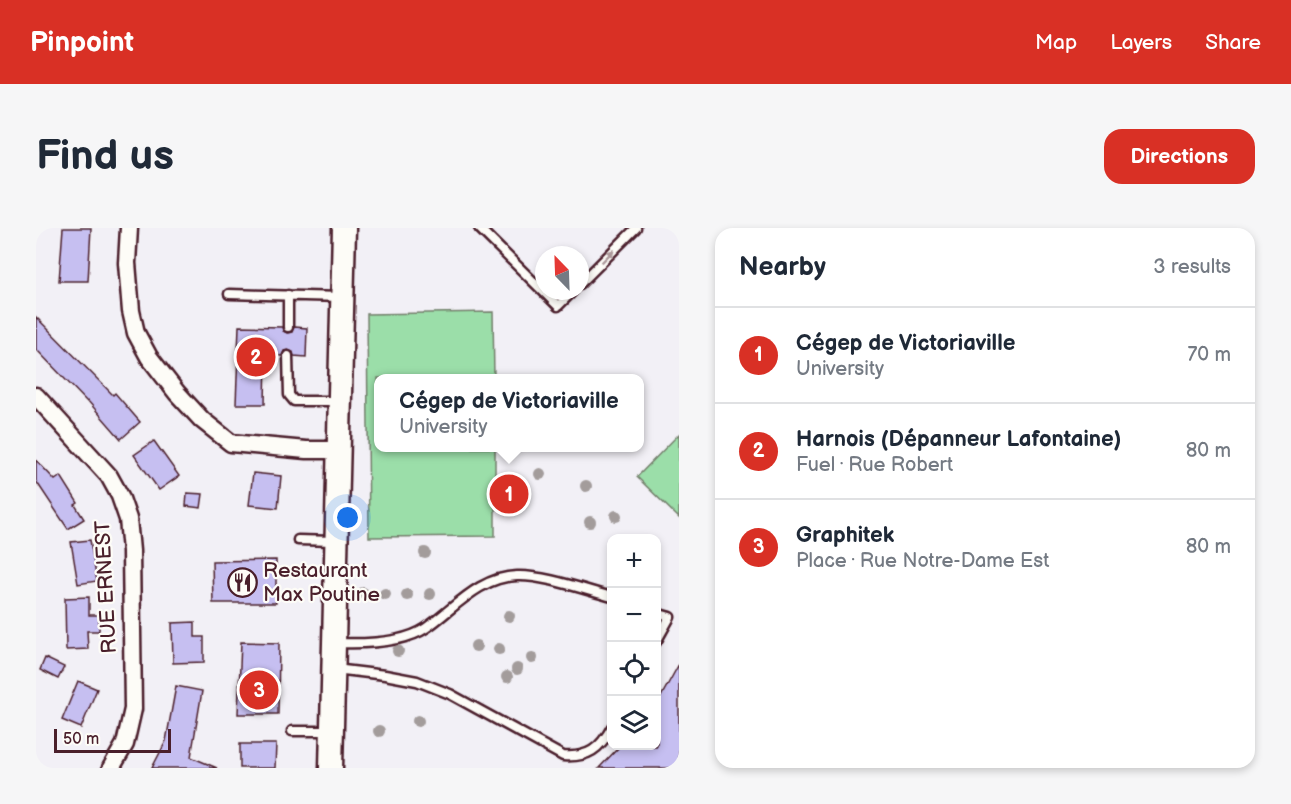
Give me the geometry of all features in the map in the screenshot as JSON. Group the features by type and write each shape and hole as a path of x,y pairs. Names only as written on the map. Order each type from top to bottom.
{"street":[{"path":"129,228 127,263 131,310 136,333 149,357 202,420 231,443 306,450 339,450"},
{"path":"331,768 344,228"},
{"name":"RUE ERNEST","path":"36,396 109,476 120,496 128,519 131,551 132,709 125,744 111,768"}],"lane":[{"path":"479,228 535,283"},
{"path":"589,275 636,228"},
{"path":"229,294 342,297"},
{"path":"288,296 288,327"},
{"path":"552,300 558,306 564,300"},
{"path":"288,356 289,395 294,401 340,401"},
{"path":"298,540 338,541"},
{"path":"334,643 393,640 425,629 476,590 496,579 517,576 538,578 607,596"},
{"path":"661,614 670,617 661,634"},
{"path":"335,669 417,681 450,694 563,756 577,757 592,752 607,735"},
{"path":"292,731 332,731"}],"green space":[{"path":"493,312 494,374 374,374 374,452 495,452 495,536 369,537 367,314"},
{"path":"679,434 679,518 637,477"}],"building":[{"path":"63,228 91,228 88,281 59,281"},
{"path":"36,317 113,395 115,393 140,422 121,439 88,401 36,349"},
{"path":"239,326 282,327 287,333 292,332 294,327 307,328 306,357 294,356 293,352 288,350 284,351 282,356 266,355 265,404 236,404"},
{"path":"154,441 179,476 159,490 134,455"},
{"path":"36,460 55,480 61,476 78,503 75,505 84,519 68,529 36,481"},
{"path":"253,473 281,476 278,508 249,505"},
{"path":"187,493 203,494 201,508 186,506"},
{"path":"90,540 97,581 78,584 71,542"},
{"path":"276,560 276,603 213,603 212,561"},
{"path":"89,597 89,615 99,615 99,631 87,631 88,649 66,650 65,598"},
{"path":"195,622 195,637 204,637 204,662 173,663 172,623"},
{"path":"241,642 279,643 278,714 238,714"},
{"path":"45,658 64,667 58,679 40,670"},
{"path":"679,664 679,768 599,768 616,750 661,750 661,697"},
{"path":"78,681 97,689 81,728 62,720"},
{"path":"176,686 202,691 191,757 217,768 152,768 166,741"},
{"path":"240,744 276,744 275,768 240,768"}],"place":[{"name":"Harnois (Dépanneur Lafontaine)","path":"256,357"},
{"name":"Cégep de Victoriaville","path":"509,494"},
{"name":"Restaurant Max Poutine","path":"242,582"},
{"name":"Graphitek","path":"259,690"}]}
